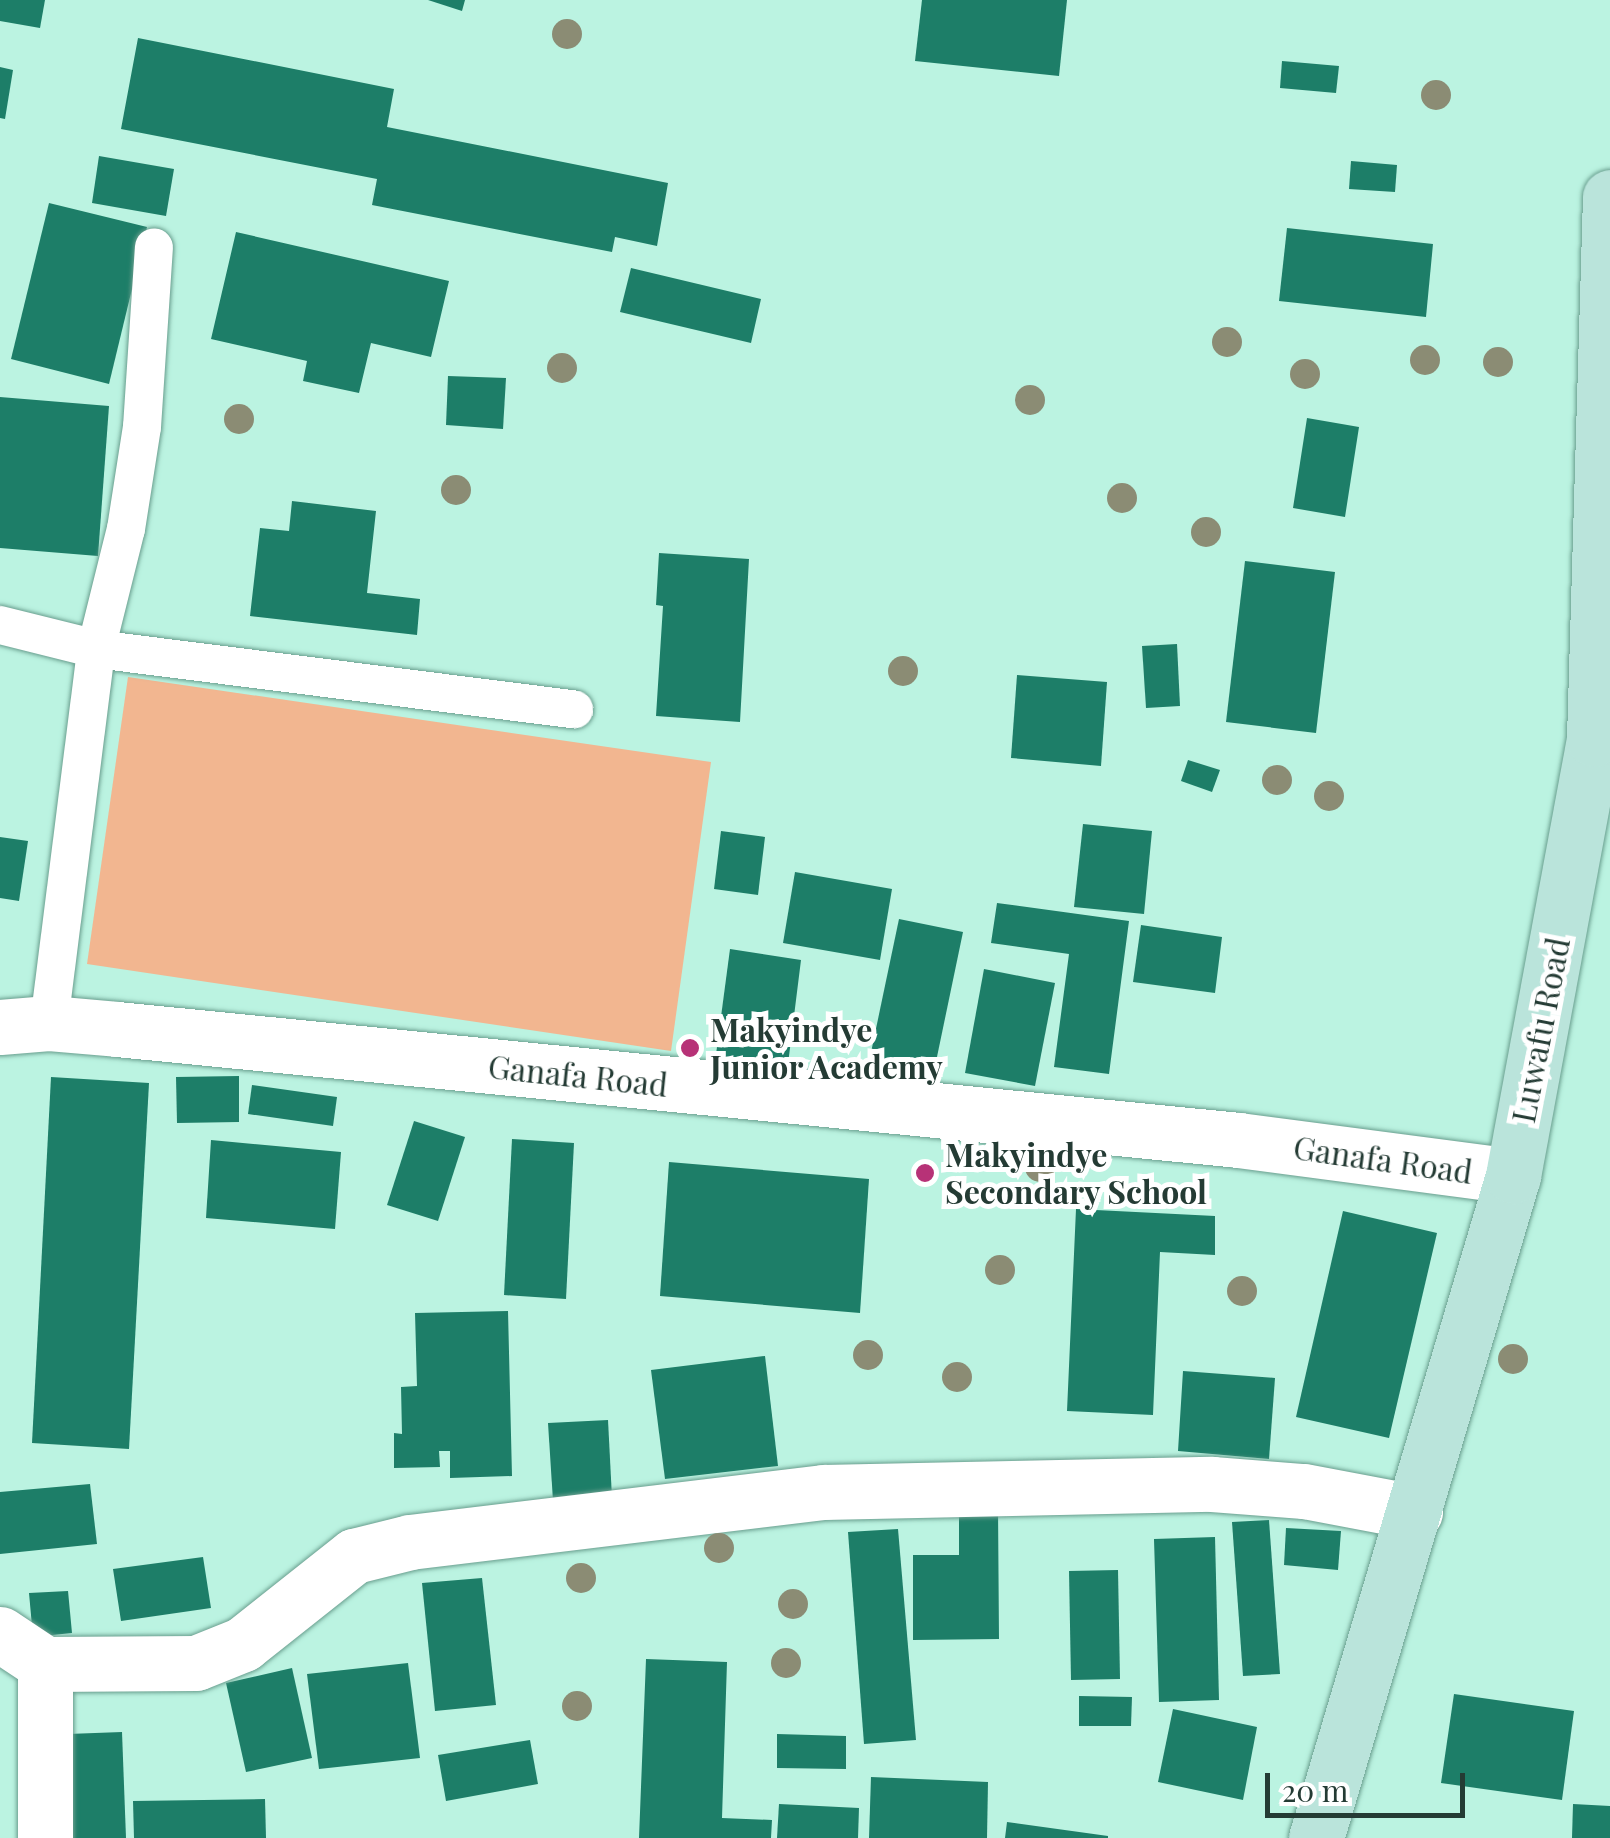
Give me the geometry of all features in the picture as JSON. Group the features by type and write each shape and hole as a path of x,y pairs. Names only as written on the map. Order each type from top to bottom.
{"street":[{"name":"Luwafu Road","path":"1316,1838 1512,1176 1602,741 1610,197"},
{"name":"Ganafa Road","path":"24,1026 1240,1140 1512,1176"},
{"path":"0,1634 45,1664 196,1663 243,1644 354,1556 410,1542 824,1492 1212,1484 1304,1490 1415,1512"},
{"path":"45,1664 45,1838"}],"lane":[{"path":"24,1026 96,649 126,529 142,428 154,247"},
{"path":"0,625 96,649 574,708"}],"shaded area":[{"path":"128,677 711,762 671,1051 87,964"}],"building":[{"path":"0,0 45,0 40,28 0,21"},
{"path":"428,0 465,0 462,11"},
{"path":"922,0 1067,0 1059,76 915,61"},
{"path":"138,38 394,89 387,127 668,183 657,246 615,237 612,252 372,205 377,179 121,129"},
{"path":"1282,61 1339,66 1336,93 1280,88"},
{"path":"0,67 13,70 5,119 0,118"},
{"path":"99,156 174,169 166,216 92,203"},
{"path":"1351,161 1397,165 1395,192 1349,189"},
{"path":"49,203 147,227 109,384 11,359"},
{"path":"1287,228 1433,244 1426,317 1279,301"},
{"path":"236,232 449,281 431,357 371,343 359,393 303,381 307,361 211,339"},
{"path":"631,268 761,299 751,343 620,312"},
{"path":"448,376 506,378 503,429 446,425"},
{"path":"0,397 109,406 98,556 0,548"},
{"path":"1307,418 1359,427 1345,517 1293,508"},
{"path":"292,501 376,511 367,593 420,599 417,635 250,616 260,528 289,531"},
{"path":"659,553 749,559 740,722 656,716 663,606 656,605"},
{"path":"1245,561 1335,572 1316,733 1226,722"},
{"path":"1177,644 1180,706 1146,708 1142,646"},
{"path":"1017,675 1107,682 1101,766 1011,758"},
{"path":"1188,760 1220,770 1212,792 1181,781"},
{"path":"1083,824 1152,831 1144,914 1074,907"},
{"path":"721,831 765,837 758,895 714,889"},
{"path":"0,837 28,841 19,901 0,898"},
{"path":"795,872 892,889 880,960 783,943"},
{"path":"997,903 1129,921 1109,1074 1054,1067 1069,954 991,943"},
{"path":"899,919 963,932 933,1076 869,1062"},
{"path":"1141,925 1222,937 1215,993 1133,982"},
{"path":"730,949 801,960 787,1072 715,1062"},
{"path":"984,969 1055,983 1035,1086 965,1073"},
{"path":"239,1076 239,1122 177,1123 176,1077"},
{"path":"51,1077 149,1083 129,1449 32,1443"},
{"path":"252,1085 337,1097 333,1126 248,1114"},
{"path":"414,1121 465,1137 438,1221 387,1205"},
{"path":"512,1139 574,1143 566,1299 504,1295"},
{"path":"211,1140 341,1152 335,1229 206,1218"},
{"path":"669,1162 869,1179 860,1313 660,1296"},
{"path":"1076,1209 1215,1216 1215,1255 1160,1252 1153,1415 1067,1411"},
{"path":"1343,1211 1437,1233 1389,1438 1296,1417"},
{"path":"508,1311 512,1476 450,1478 450,1451 439,1451 440,1467 394,1468 394,1433 402,1434 401,1387 417,1386 415,1313"},
{"path":"765,1356 778,1466 665,1479 651,1370"},
{"path":"1183,1371 1275,1378 1269,1459 1178,1451"},
{"path":"608,1420 612,1498 553,1501 548,1423"},
{"path":"90,1484 97,1544 0,1554 0,1492"},
{"path":"959,1506 998,1506 999,1639 913,1640 913,1555 959,1555"},
{"path":"1269,1520 1280,1674 1243,1676 1232,1522"},
{"path":"1286,1528 1341,1531 1338,1570 1284,1565"},
{"path":"898,1529 916,1740 864,1744 848,1532"},
{"path":"1215,1537 1219,1700 1159,1702 1154,1539"},
{"path":"203,1557 211,1608 121,1621 113,1569"},
{"path":"1118,1570 1120,1679 1071,1680 1069,1571"},
{"path":"482,1578 496,1705 435,1711 422,1583"},
{"path":"68,1591 72,1633 33,1637 29,1593"},
{"path":"646,1659 727,1662 722,1818 772,1820 771,1838 639,1838"},
{"path":"408,1663 420,1758 319,1769 307,1674"},
{"path":"292,1668 312,1758 246,1772 226,1683"},
{"path":"1454,1694 1574,1711 1562,1800 1441,1783"},
{"path":"1079,1696 1132,1697 1131,1726 1079,1726"},
{"path":"1173,1709 1257,1727 1243,1800 1158,1782"},
{"path":"122,1732 126,1838 72,1838 68,1734"},
{"path":"777,1734 846,1736 846,1769 777,1768"},
{"path":"530,1740 538,1784 446,1801 438,1755"},
{"path":"871,1777 988,1782 987,1838 869,1838"},
{"path":"265,1799 266,1838 134,1838 133,1801"},
{"path":"779,1804 859,1808 858,1838 777,1838"},
{"path":"1573,1804 1610,1806 1610,1838 1572,1838"},
{"path":"1007,1822 1108,1836 1108,1838 1005,1838"}],"place":[{"name":"Makyindye Junior Academy","path":"690,1048"},
{"name":"Makyindye Secondary School","path":"925,1173"}]}
